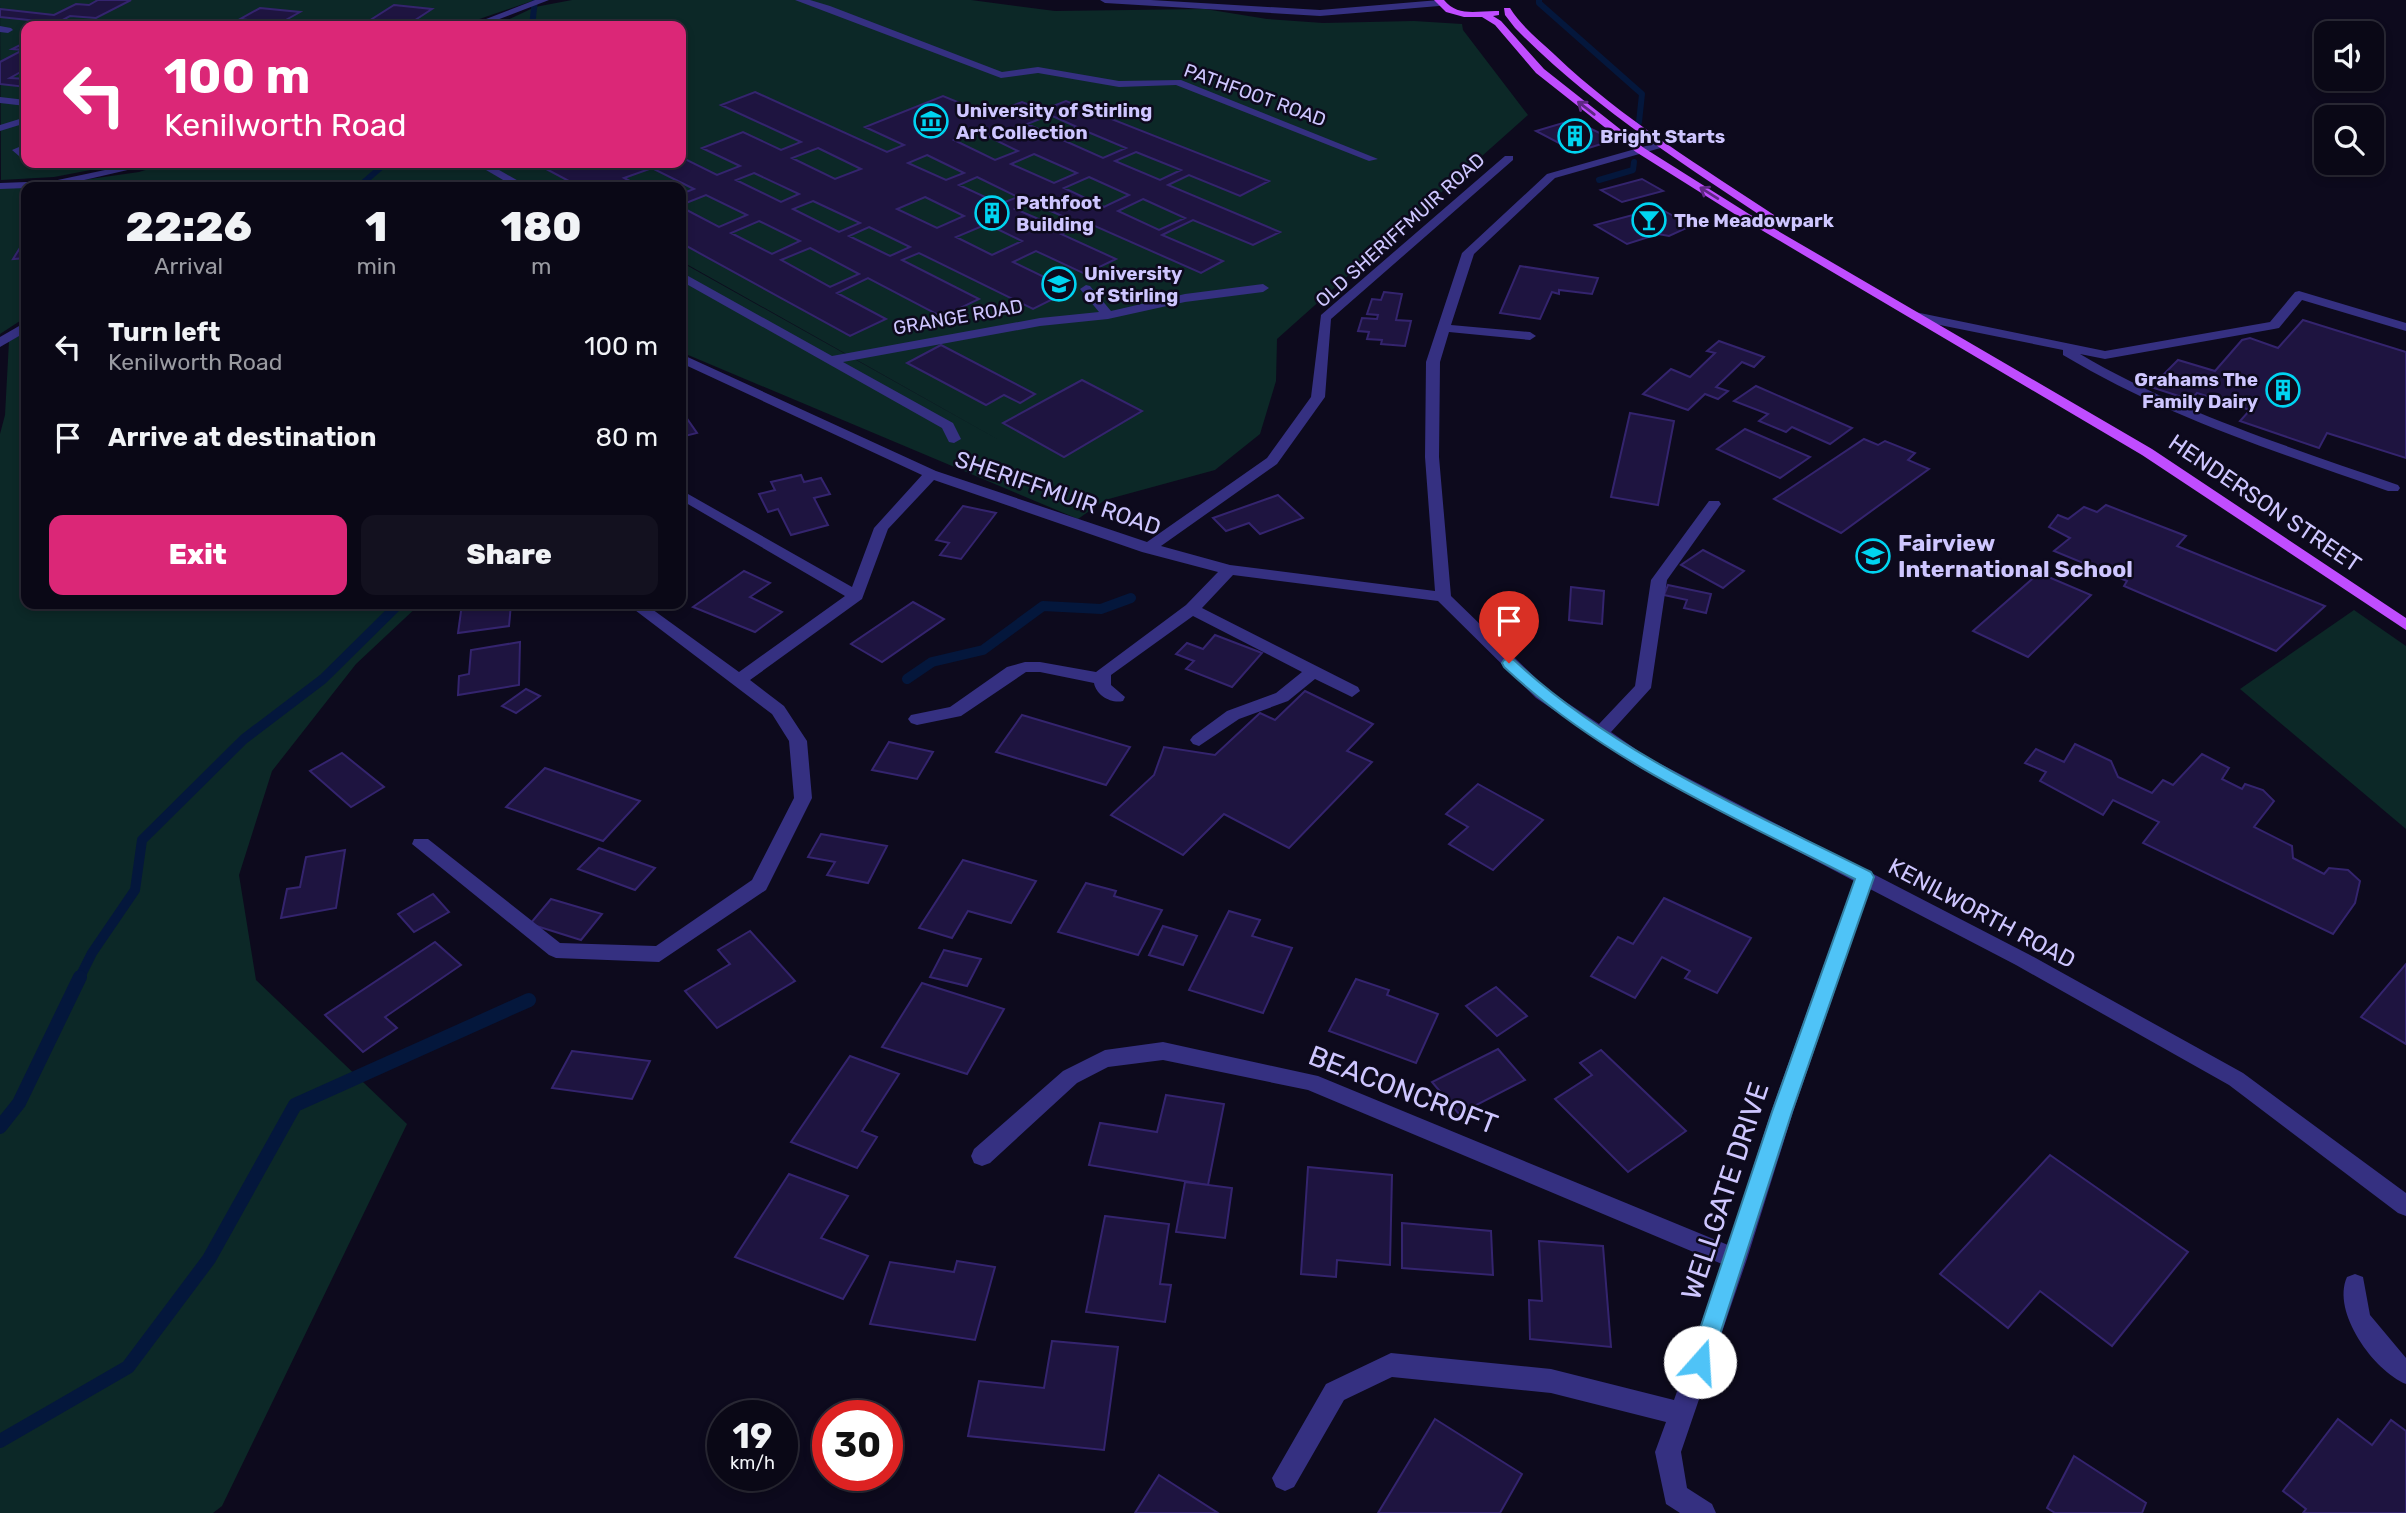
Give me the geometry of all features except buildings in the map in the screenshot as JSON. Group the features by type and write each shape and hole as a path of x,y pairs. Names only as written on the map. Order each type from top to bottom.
{"main road":[{"path":"1439,1 1454,12 1485,15 1508,5"},
{"name":"HENDERSON STREET","path":"1508,5 1559,66 1660,145 1915,316"},
{"name":"HENDERSON STREET","path":"1485,15 1498,23 1540,71 1640,150 1745,216 2147,452 2406,625"}],"street":[{"path":"487,21 544,0"},
{"name":"PATHFOOT ROAD","path":"800,0 1001,75 1038,71 1119,84 1177,82 1373,159"},
{"path":"1105,0 1320,13 1439,1"},
{"path":"0,100 21,103"},
{"path":"0,108 21,103"},
{"path":"0,128 21,122"},
{"path":"1443,597 1432,457 1433,362 1468,253 1551,176 1660,145"},
{"name":"OLD SHERIFFMUIR ROAD","path":"1147,549 1272,461 1318,397 1325,318 1509,158"},
{"path":"63,182 129,168"},
{"path":"488,168 514,182"},
{"path":"0,186 21,185"},
{"path":"686,279 948,426 954,439"},
{"name":"GRANGE ROAD","path":"830,360 1041,322 1108,315 1185,298 1263,288"},
{"path":"1086,289 1108,315"},
{"path":"1915,316 2105,355 2274,325 2299,295 2406,327"},
{"path":"1444,328 1530,337"},
{"path":"0,343 21,329"},
{"path":"2059,346 2127,387 2393,488"},
{"name":"SHERIFFMUIR ROAD","path":"686,360 931,474 1147,549 1229,570 1443,597"},
{"path":"739,680 856,596 881,528 931,474"},
{"path":"686,497 856,596"},
{"path":"1600,733 1643,688 1659,580 1714,504"},
{"path":"1117,697 1103,688 1101,679 1104,672 1192,609 1229,570"},
{"name":"KENILWORTH ROAD","path":"1443,597 1542,694 1641,761 2023,960 2236,1079 2406,1206"},
{"path":"421,844 556,950 659,954 759,885 803,798 798,741 778,710 642,609"},
{"path":"1192,609 1352,691"},
{"path":"918,719 955,712 1013,671 1024,667 1040,667 1101,679"},
{"path":"1199,740 1233,715 1282,697 1315,671"},
{"name":"WELLGATE DRIVE","path":"1703,1513 1675,1495 1668,1452 1735,1259 1782,1112 1865,877"},
{"name":"BEACONCROFT","path":"982,1156 1070,1077 1105,1059 1163,1051 1311,1082 1735,1259"},
{"path":"2355,1285 2359,1319 2392,1362 2406,1372"},
{"path":"1285,1478 1335,1392 1391,1365 1551,1381 1682,1413"}],"green space":[{"path":"0,0 535,0 474,21 21,21 21,168 101,168 54,177 1,180"},
{"name":"University of Stirling","path":"572,0 971,0 1055,11 1205,9 1267,19 1323,23 1414,21 1462,24 1463,30 1528,115 1277,339 1276,381 1260,434 1215,470 1105,500 1078,519 686,354 686,265 1006,444 686,264 686,182 68,182 152,168 686,168 686,21 506,21 535,7"},
{"path":"0,186 21,188 21,320 0,334"},
{"path":"21,335 21,609 415,609 356,664 272,771 239,875 256,980 407,1124 222,1506 213,1513 0,1513 0,434 5,415 9,341"},
{"path":"2354,610 2406,646 2406,829 2240,689"}],"waterway":[{"path":"533,21 535,0"},
{"path":"1539,0 1539,3 1642,94 1639,122"},
{"path":"1599,180 1633,170 1634,162"},
{"path":"364,182 380,168"},
{"path":"907,679 932,662 983,650 1043,606 1101,609 1131,598"},
{"path":"80,977 92,953 135,890 142,840 244,739 323,679 394,609"},
{"path":"0,1127 19,1103 80,977"},
{"path":"0,1441 128,1367 209,1259 295,1105 529,1000"}],"place":[{"name":"University of Stirling Art Collection","path":"931,121"},
{"name":"Bright Starts","path":"1575,136"},
{"name":"Pathfoot Building","path":"992,213"},
{"name":"The Meadowpark","path":"1649,220"},
{"name":"University of Stirling","path":"1059,284"},
{"name":"Grahams The Family Dairy","path":"2283,390"},
{"name":"Fairview International School","path":"1873,556"}],"route":[{"path":"1509,663 1542,694 1641,761 1865,877 1782,1112 1700,1362"}]}
